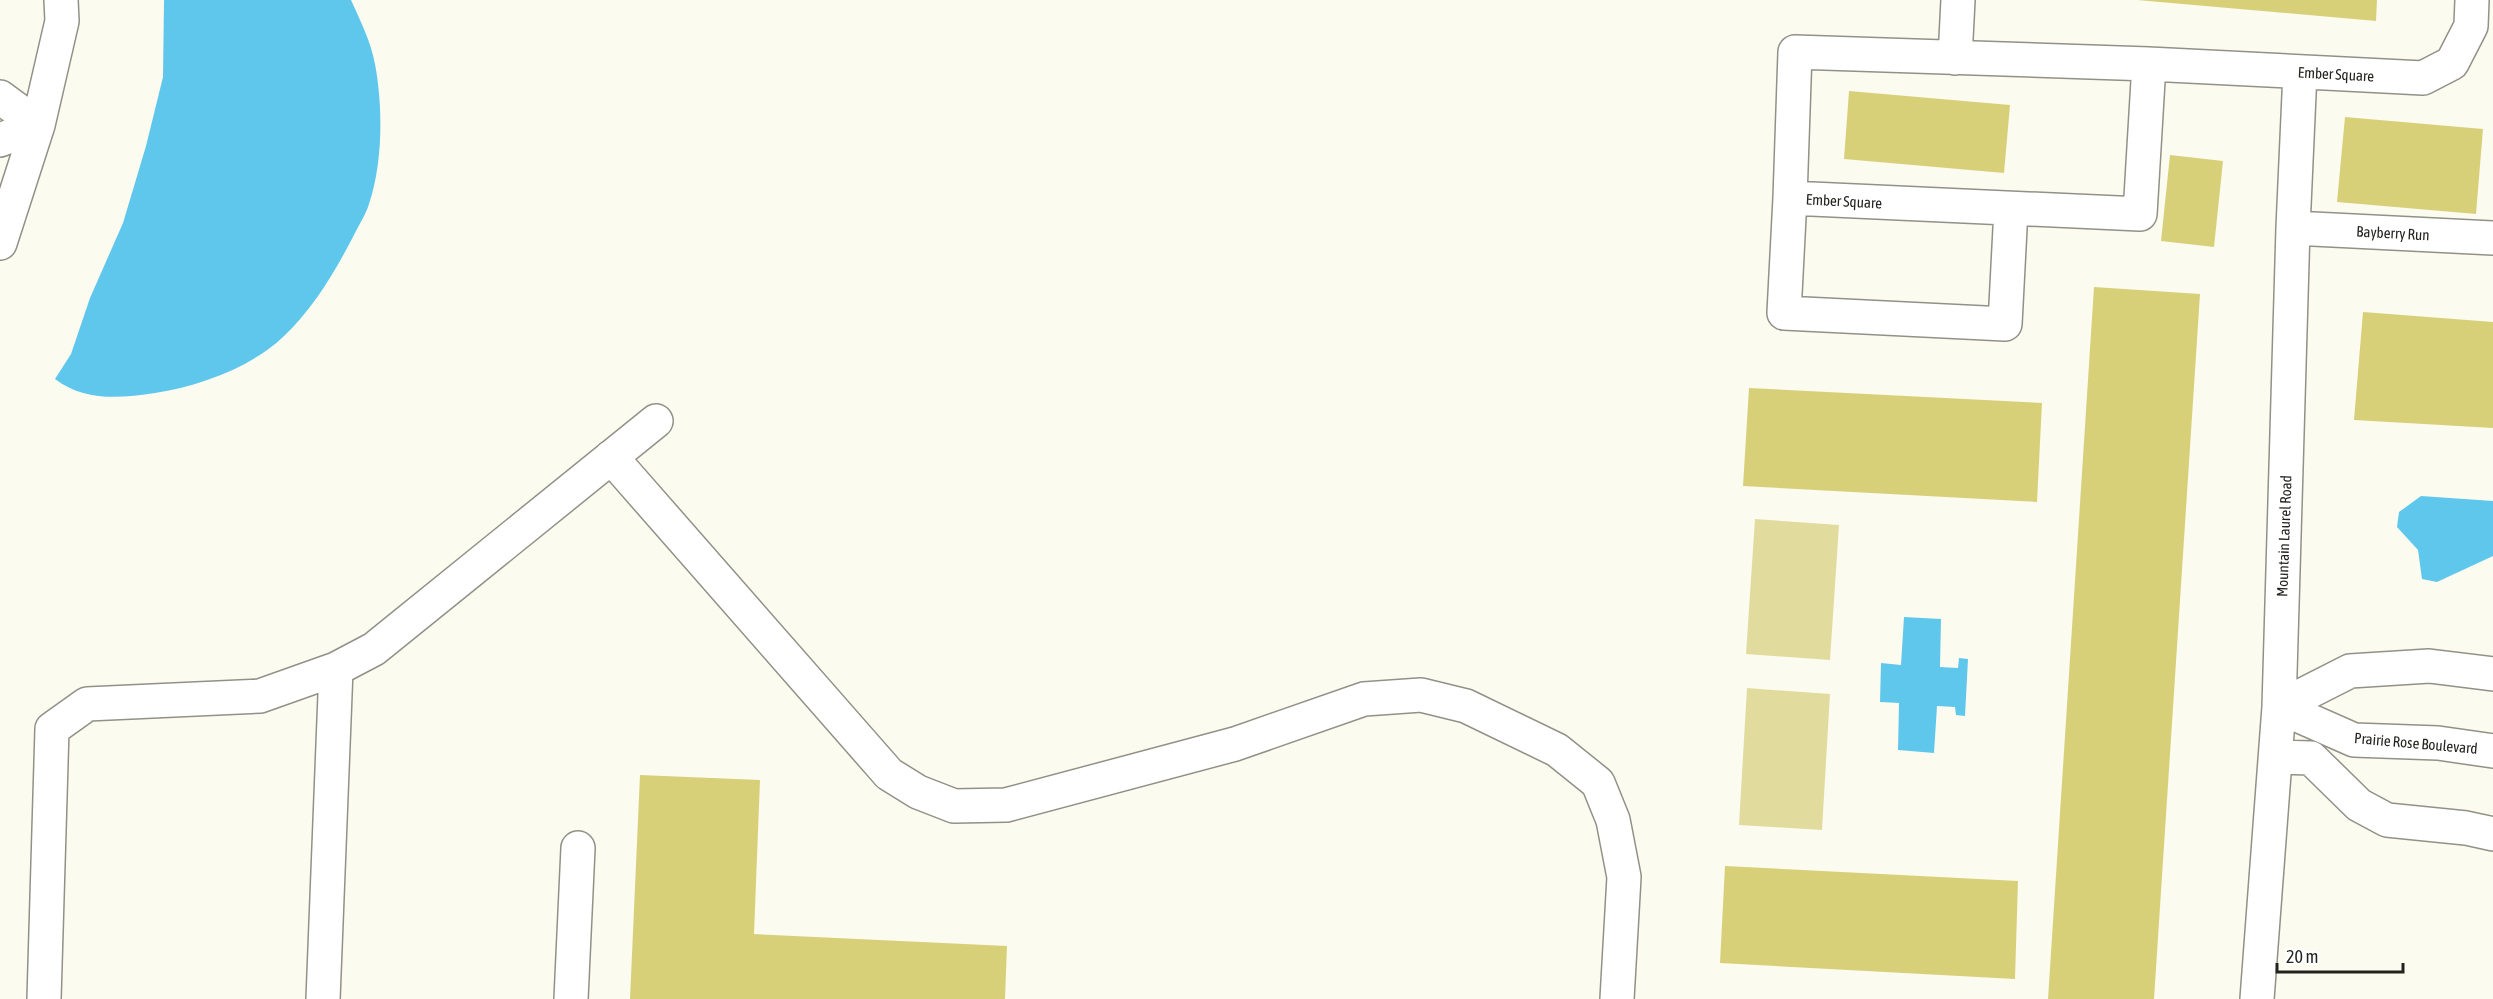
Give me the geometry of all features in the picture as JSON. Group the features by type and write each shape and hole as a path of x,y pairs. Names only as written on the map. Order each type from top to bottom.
{"street":[{"path":"0,243 38,126 62,21 61,0"},
{"path":"1955,58 1958,0"},
{"name":"Ember Square","path":"2149,64 2140,214 1790,198 1796,52 2149,64 2423,78 2452,63 2471,26 2472,0"},
{"name":"Mountain Laurel Road","path":"2257,999 2279,707 2293,228 2300,72"},
{"path":"0,97 38,126"},
{"path":"0,140 38,126"},
{"path":"1790,198 1784,313 2005,324 2011,209"},
{"name":"Bayberry Run","path":"2293,228 2493,238"},
{"path":"44,999 52,729 87,704 260,696 336,669 374,649 656,421"},
{"path":"611,457 889,774 918,792 954,806 1006,805 1235,744 1364,699 1421,695 1466,706 1557,750 1598,783 1613,820 1624,877 1617,999"},
{"path":"2279,707 2350,670 2429,666 2493,674"},
{"path":"323,999 336,669"},
{"name":"Prairie Rose Boulevard","path":"2279,707 2354,740 2438,743 2493,751"},
{"path":"2276,757 2311,758 2359,805 2387,820 2466,828 2493,834"},
{"path":"570,999 578,849"}],"shaded area":[{"path":"1755,519 1839,525 1830,660 1746,654"},
{"path":"1747,688 1830,694 1822,830 1739,825"}],"water":[{"path":"164,0 351,0 371,48 378,80 380,134 374,188 366,211 332,275 305,314 270,348 223,374 189,386 129,396 91,395 78,392 55,379 71,354 90,298 123,223 146,146 163,77"},
{"path":"2421,496 2493,501 2493,556 2437,582 2422,579 2418,550 2397,527 2399,512"},
{"path":"1904,617 1941,619 1940,667 1958,668 1959,658 1968,659 1965,716 1956,715 1955,707 1937,706 1934,753 1898,750 1899,703 1880,702 1881,663 1901,665"}],"building":[{"path":"2137,0 2377,0 2376,21"},
{"path":"1849,91 2010,105 2004,173 1844,159"},
{"path":"2345,117 2483,129 2476,214 2337,202"},
{"path":"2170,155 2223,161 2214,247 2161,241"},
{"path":"2094,287 2200,294 2154,999 2048,999"},
{"path":"2363,312 2493,322 2493,428 2354,420"},
{"path":"1749,388 2042,403 2037,502 1743,486"},
{"path":"640,775 760,780 754,934 1007,946 1005,999 630,999"},
{"path":"1725,866 2018,881 2015,979 1720,963"}]}
